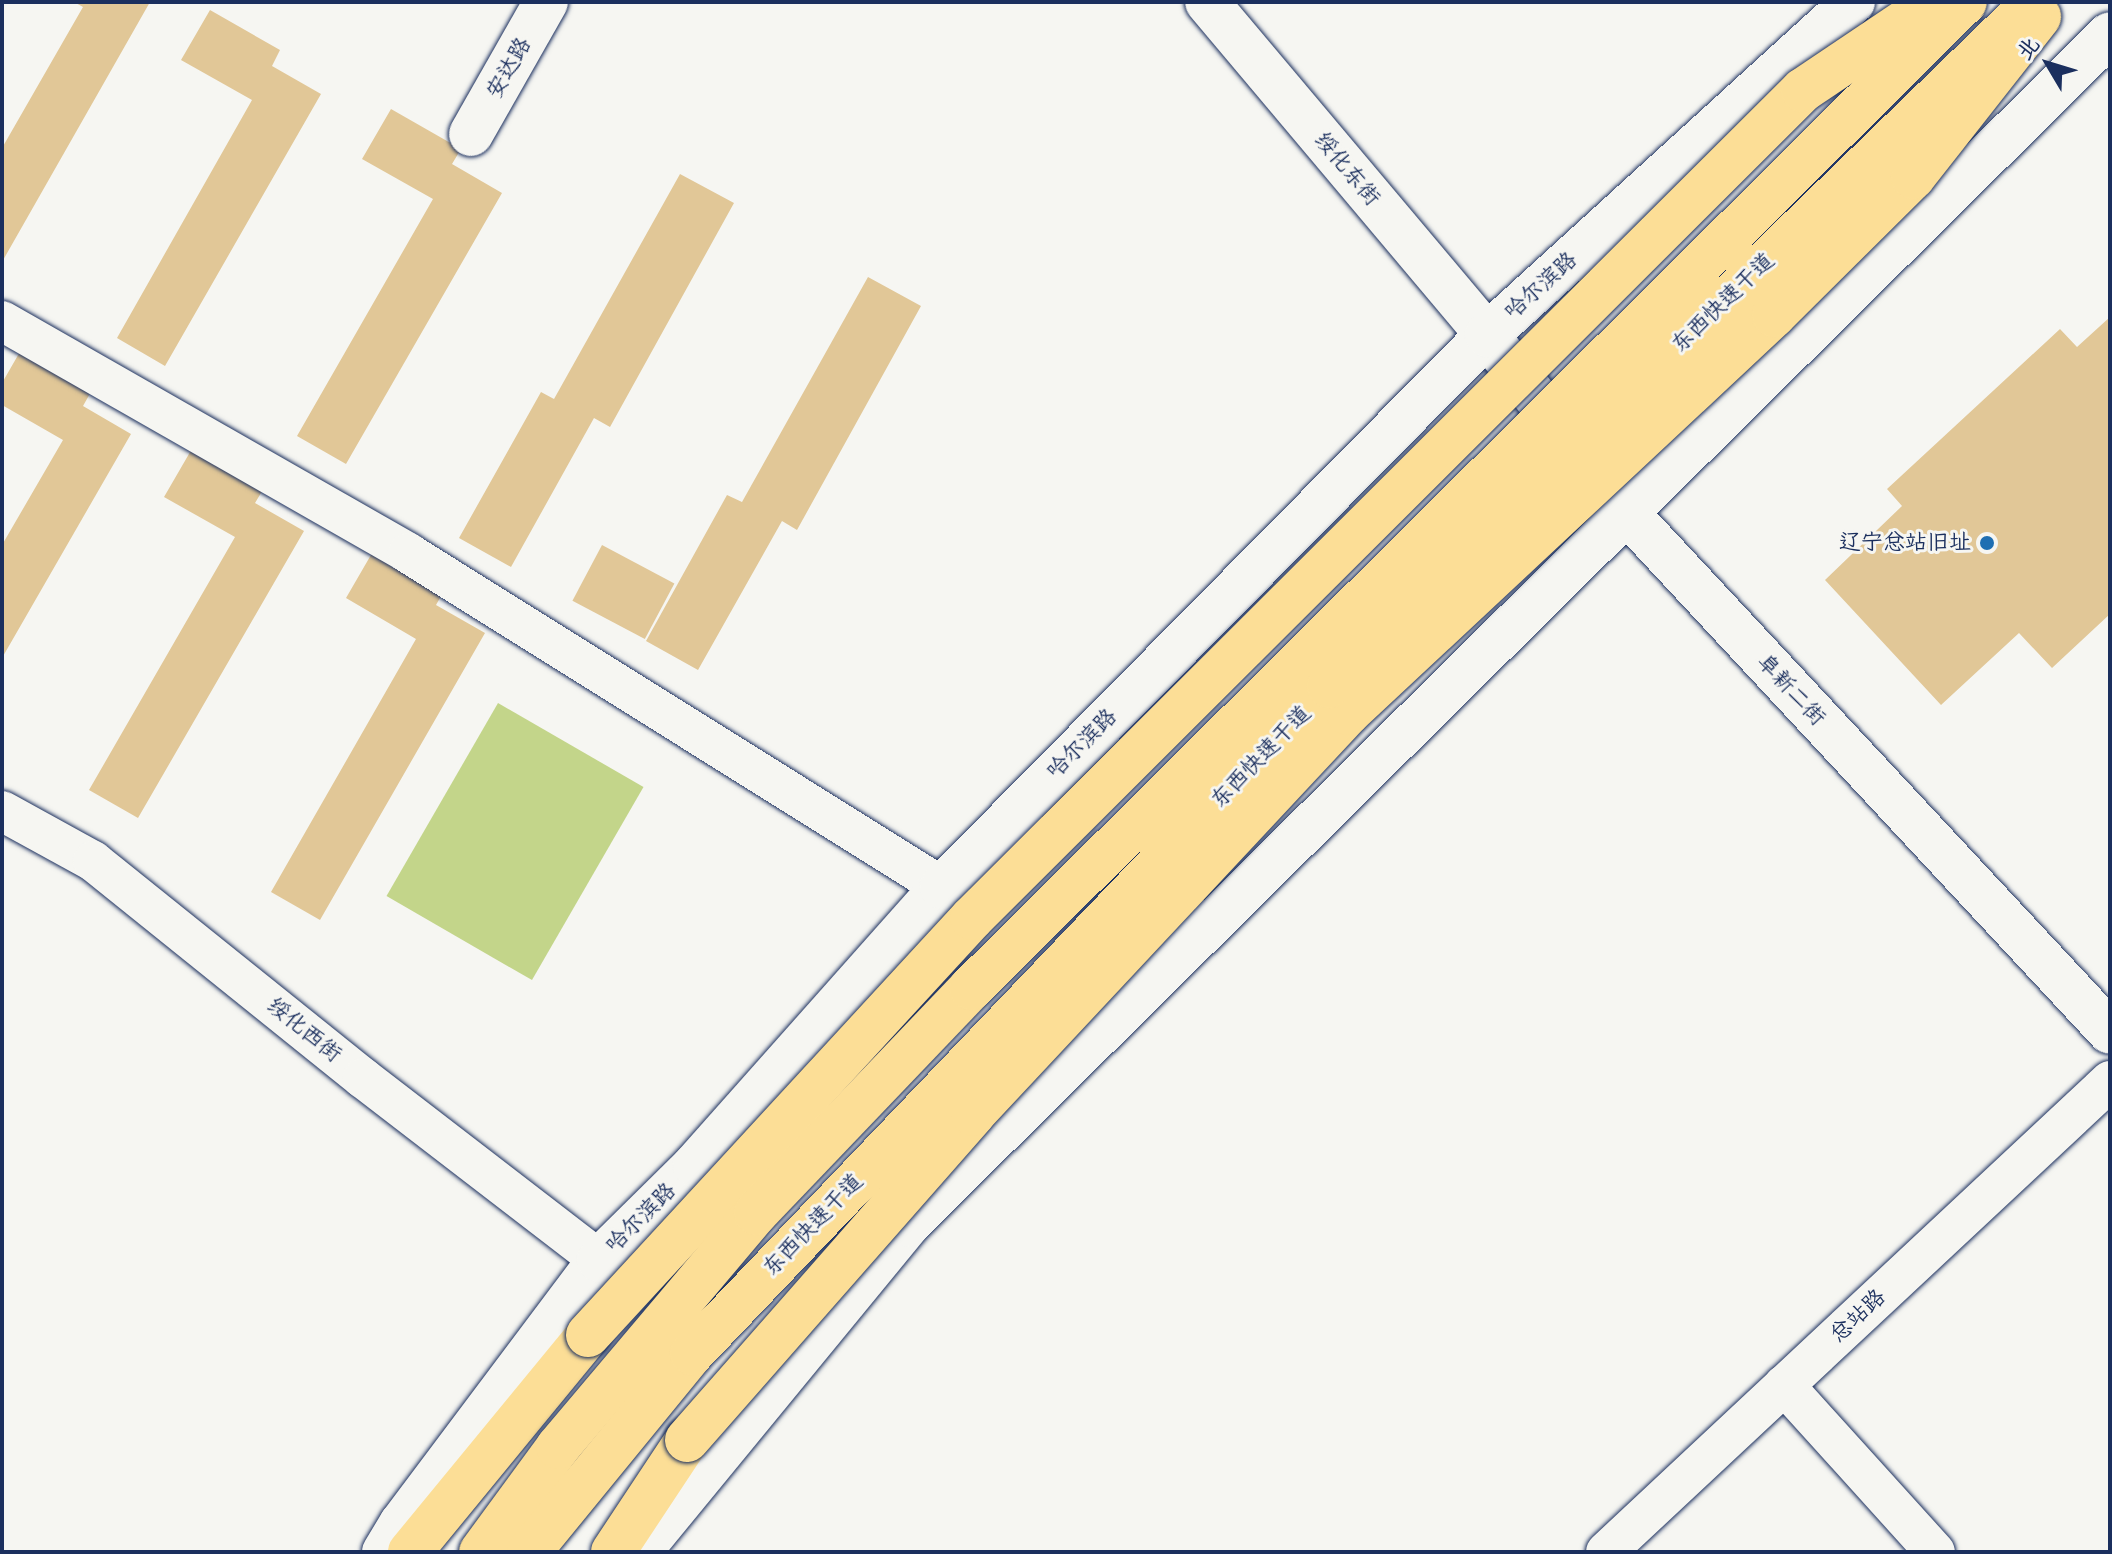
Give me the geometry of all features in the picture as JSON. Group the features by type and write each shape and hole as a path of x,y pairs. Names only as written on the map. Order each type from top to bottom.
{"main road":[{"name":"安达路","path":"471,134 546,2"},
{"name":"绥化东街","path":"1207,2 1487,335"},
{"name":"哈尔滨路","path":"384,1552 599,1260 695,1165 942,887 1487,335 1853,2"},
{"path":"410,1552 588,1335 972,918 1792,101 1934,2"},
{"name":"东西快速干道","path":"481,1552 558,1447 756,1213 950,1010 1965,2"},
{"name":"东西快速干道","path":"529,1552 692,1353 1329,686 2034,2"},
{"path":"613,1552 687,1440 973,1114 1348,713 1774,315 1913,177 2051,2"},
{"path":"639,1552 908,1224 2110,34"},
{"name":"阜新二街","path":"1487,335 1626,512 2110,1032"}],"street":[{"path":"2,321 408,553 942,887"},
{"name":"绥化西街","path":"2,811 93,861 363,1078 599,1260"},
{"name":"总站路","path":"1606,1552 2110,1081"},
{"path":"1784,1385 1935,1552"}],"green space":[{"path":"498,703 643,787 532,980 386,896"}],"building":[{"path":"74,2 150,2 2,262 2,148 83,7"},
{"path":"210,10 280,50 272,66 321,94 165,366 117,338 252,100 181,60"},
{"path":"391,109 461,149 452,164 502,193 346,464 297,436 433,199 362,159"},
{"path":"680,174 734,203 610,427 594,418 511,567 459,538 541,392 554,399"},
{"path":"868,277 921,306 797,530 782,521 698,670 646,641 727,495 742,502"},
{"name":"辽宁总站旧址","path":"2110,317 2110,614 2052,668 2019,633 1941,705 1825,580 1902,506 1887,489 2060,329 2077,347"},
{"path":"21,350 92,390 83,406 131,434 2,658 2,545 63,440 2,405 2,383"},
{"path":"193,447 264,488 255,503 304,531 138,818 89,790 235,537 164,497"},
{"path":"602,545 674,583 645,639 572,601"},
{"path":"375,548 445,589 436,605 485,633 320,920 271,892 416,639 346,598"}],"place":[{"name":"辽宁总站旧址","path":"1987,543"}]}
